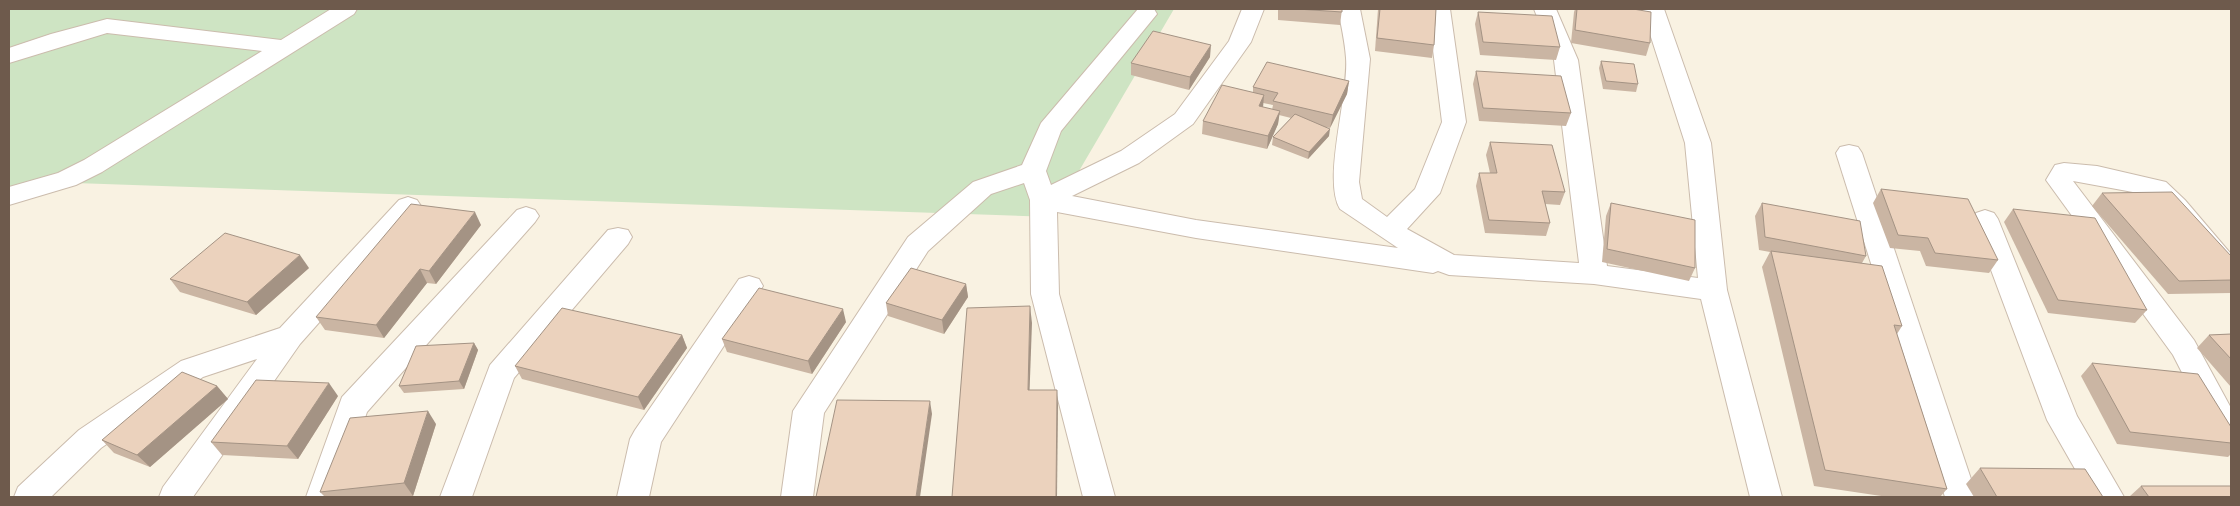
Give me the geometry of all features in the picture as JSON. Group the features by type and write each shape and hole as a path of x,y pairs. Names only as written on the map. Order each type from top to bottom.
{"street":[{"path":"9,196 67,178 93,166 346,9"},
{"path":"1043,200 1130,158 1184,119 1240,42 1253,9"},
{"path":"1349,9 1358,59 1346,182 1349,203 1389,231 1449,265"},
{"path":"1389,231 1427,193 1454,122 1438,9"},
{"path":"1545,9 1566,60 1594,274"},
{"path":"1653,9 1698,143 1712,290 1766,497"},
{"path":"1099,497 1045,294 1043,200 1033,171 1050,129 1146,14"},
{"path":"9,56 59,39 107,26 286,46"},
{"path":"1849,154 1961,497"},
{"path":"796,497 809,411 918,244 982,188 1033,171"},
{"path":"2231,273 2176,206 2157,188 2097,175 2064,171 2060,180 2184,348 2231,438"},
{"path":"1043,200 1196,229 1449,265 1594,274 1712,290"},
{"path":"175,497 290,336 408,206"},
{"path":"322,497 353,406 526,216"},
{"path":"1985,219 2063,420 2108,497"},
{"path":"456,497 501,373 618,237"},
{"path":"633,497 646,439 749,286"},
{"path":"30,497 90,439 192,369 290,336"}],"green space":[{"path":"9,9 1174,9 1052,217 75,183 9,202"}],"building":[{"path":"1297,9 1342,9 1342,12"},
{"path":"1380,9 1436,9 1434,45 1377,38"},
{"path":"1577,9 1633,9 1651,12 1650,43 1575,30"},
{"path":"1478,12 1552,16 1560,47 1483,42"},
{"path":"1153,31 1211,45 1190,77 1131,63"},
{"path":"1601,61 1634,64 1638,84 1606,81"},
{"path":"1267,62 1349,81 1333,115 1273,101 1278,93 1253,87"},
{"path":"1476,71 1561,76 1571,113 1483,108"},
{"path":"1222,85 1264,95 1259,106 1280,111 1268,136 1203,121"},
{"path":"1295,114 1330,129 1309,152 1273,137"},
{"path":"1490,142 1552,145 1565,192 1542,191 1550,223 1489,220 1479,173 1497,173"},
{"path":"1881,189 1968,199 1998,260 1935,253 1928,238 1898,235"},
{"path":"2172,192 2231,256 2231,280 2179,281 2102,193"},
{"path":"1611,203 1695,220 1695,268 1607,249"},
{"path":"1762,203 1860,221 1866,256 1765,237"},
{"path":"411,204 475,212 429,271 420,269 376,325 316,317"},
{"path":"2013,209 2095,218 2147,310 2058,300"},
{"path":"225,233 300,255 247,302 170,279"},
{"path":"1771,251 1882,266 1902,326 1894,325 1947,489 1825,470"},
{"path":"911,268 966,284 942,320 886,303"},
{"path":"759,288 843,309 808,361 722,339"},
{"path":"1030,306 1028,390 1057,390 1056,497 952,497 967,308"},
{"path":"562,308 682,335 638,397 515,366"},
{"path":"2231,334 2231,359 2209,335"},
{"path":"474,343 459,381 399,386 416,346"},
{"path":"2092,363 2198,374 2231,427 2231,443 2130,432"},
{"path":"182,372 217,386 137,455 102,440"},
{"path":"256,380 329,383 287,446 211,442"},
{"path":"837,400 930,401 916,497 816,497"},
{"path":"428,411 404,483 320,492 350,418"},
{"path":"1980,468 2085,469 2103,497 1997,497"},
{"path":"2141,486 2231,486 2231,497 2149,497"}]}
